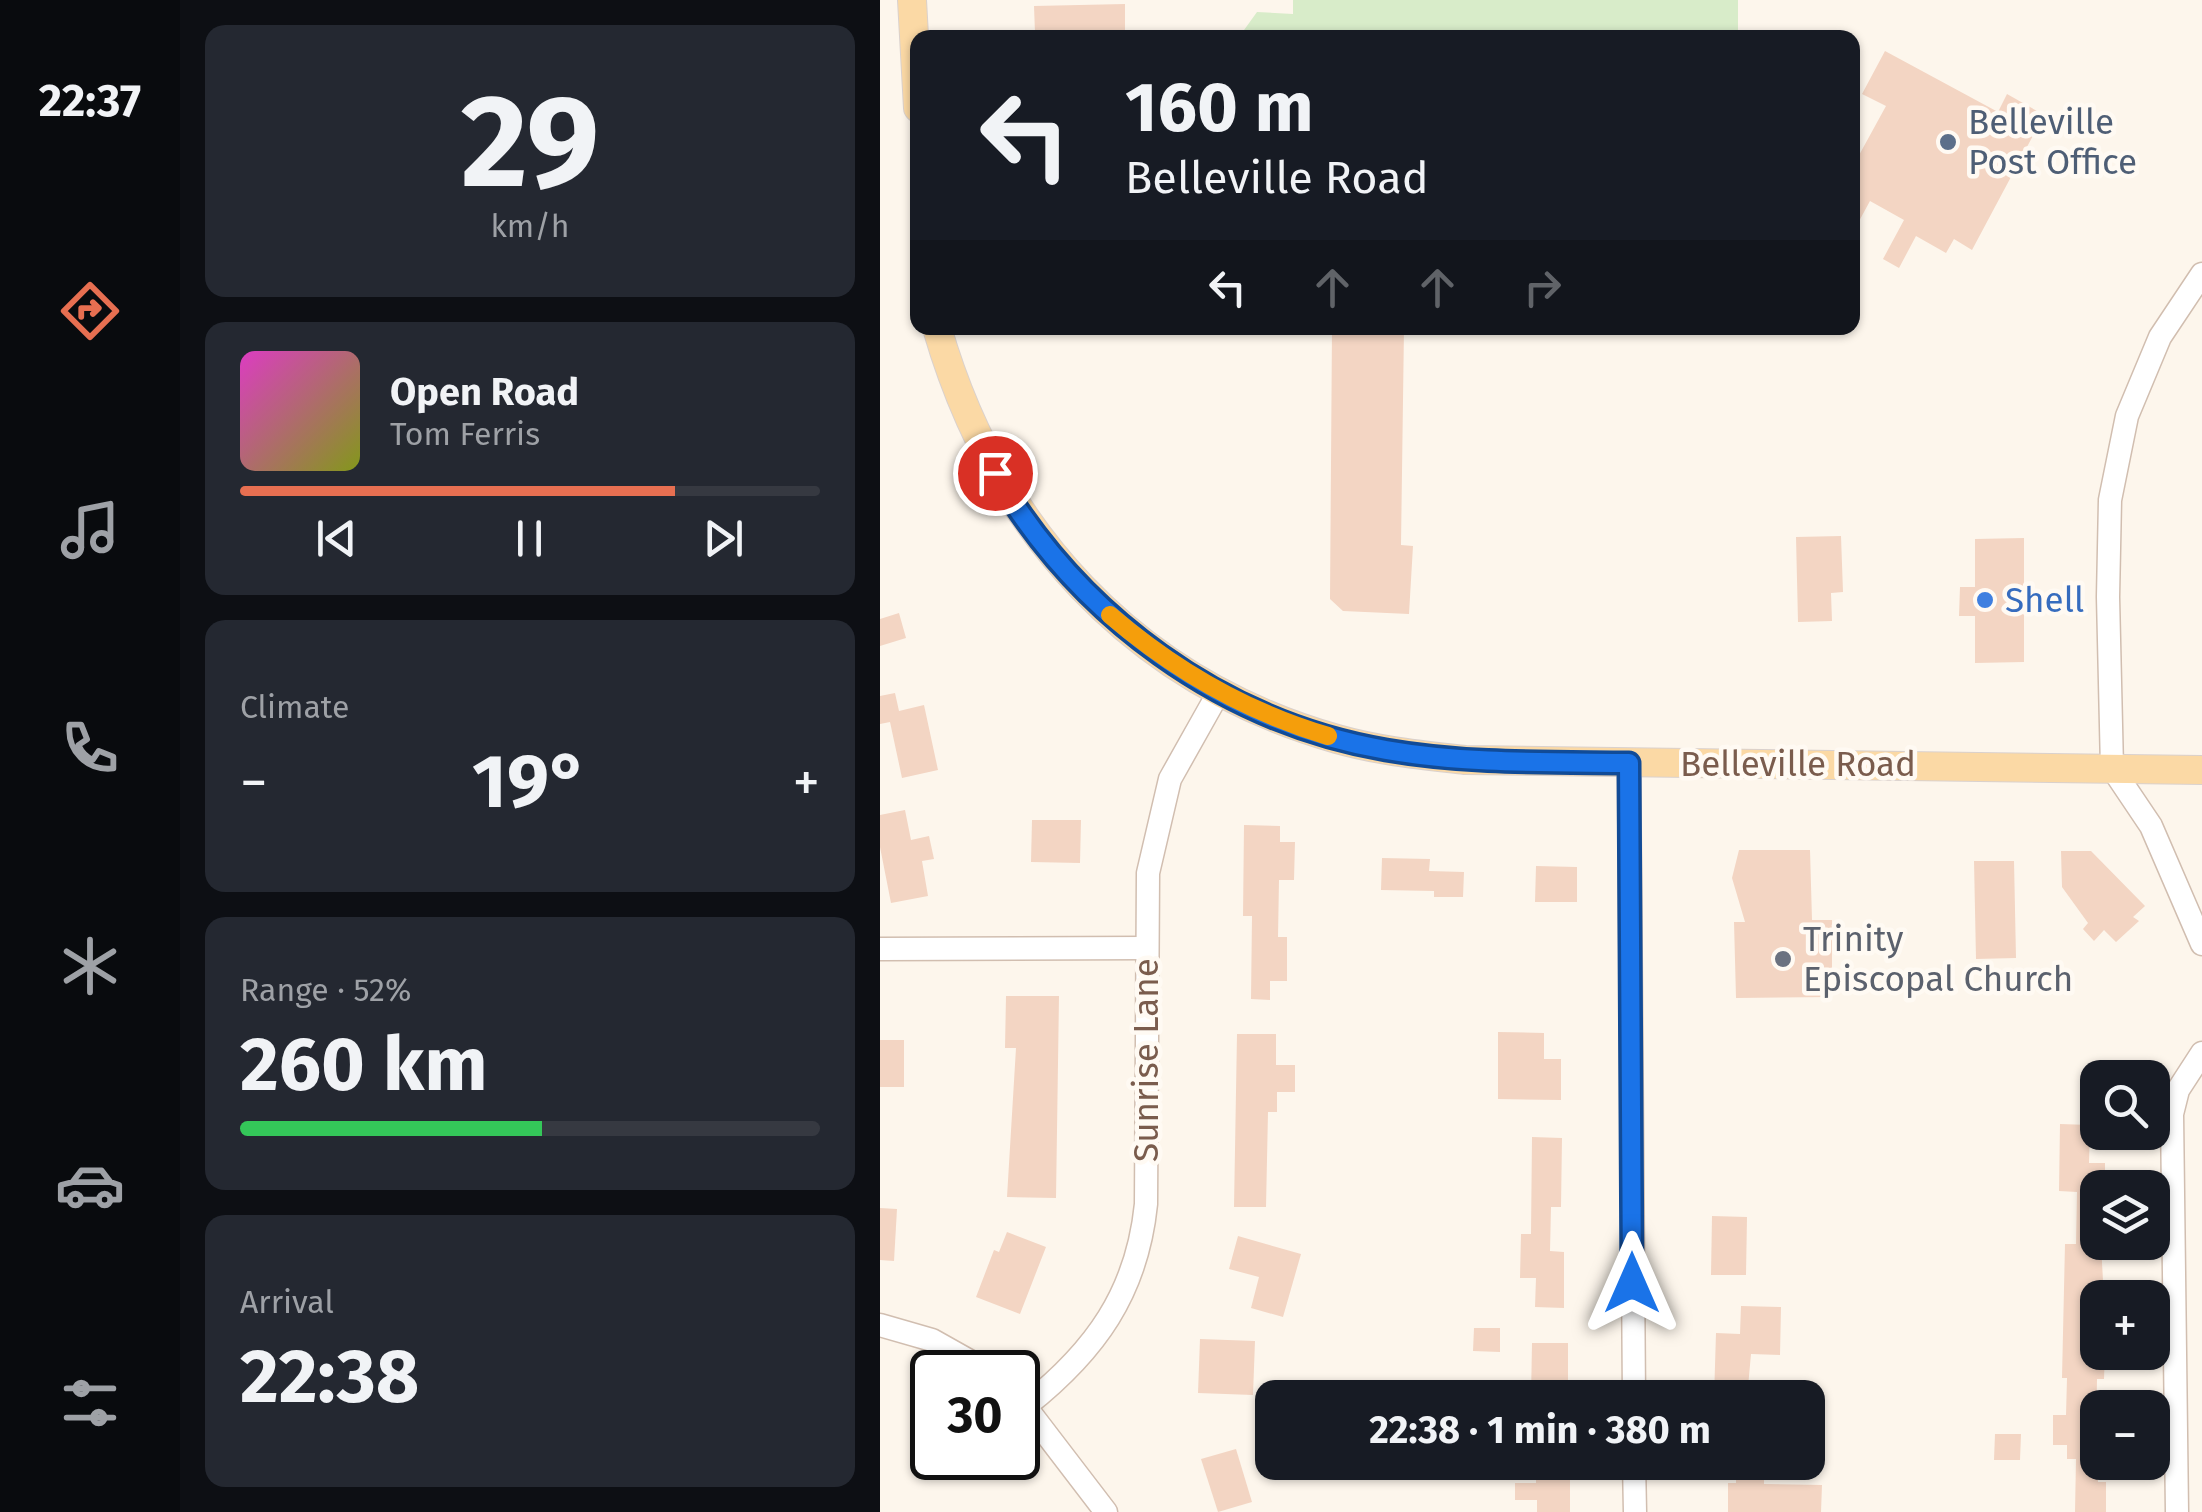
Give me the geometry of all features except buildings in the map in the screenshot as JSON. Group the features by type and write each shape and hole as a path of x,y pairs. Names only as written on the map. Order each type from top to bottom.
{"main road":[{"path":"912,0 914,30"},
{"name":"Belleville Road","path":"939,335 950,374 983,452 1035,534 1100,606 1136,638 1220,690 1295,726 1387,750 1465,760 2202,770"}],"street":[{"path":"2202,274 2148,363 2116,458 2110,500 2108,597 2112,768 2151,826 2202,944"},
{"name":"Sunrise Lane","path":"1040,1390 1066,1374 1098,1338 1123,1297 1139,1252 1146,1204 1148,873 1160,810 1182,754 1220,690"},
{"path":"1629,763 1634,1380"},
{"path":"880,949 1146,948"},
{"path":"2178,1512 2172,1114 2178,1090 2202,1053"},
{"path":"880,1325 932,1340 950,1350"},
{"path":"1040,1425 1106,1512"},
{"path":"1634,1480 1635,1512"}],"green space":[{"path":"1293,0 1738,0 1738,30 1244,30 1257,12 1293,14"}],"slow traffic":[{"path":"1110,615 1168,662 1250,708 1328,736"}],"place":[{"name":"Belleville Post Office","path":"1948,142"},
{"name":"Shell","path":"1985,600"},
{"name":"Trinity Episcopal Church","path":"1783,959"}],"route":[{"path":"995,473 1035,534 1100,606 1168,662 1250,708 1340,740 1387,750 1465,760 1629,763 1632,1283"}]}
